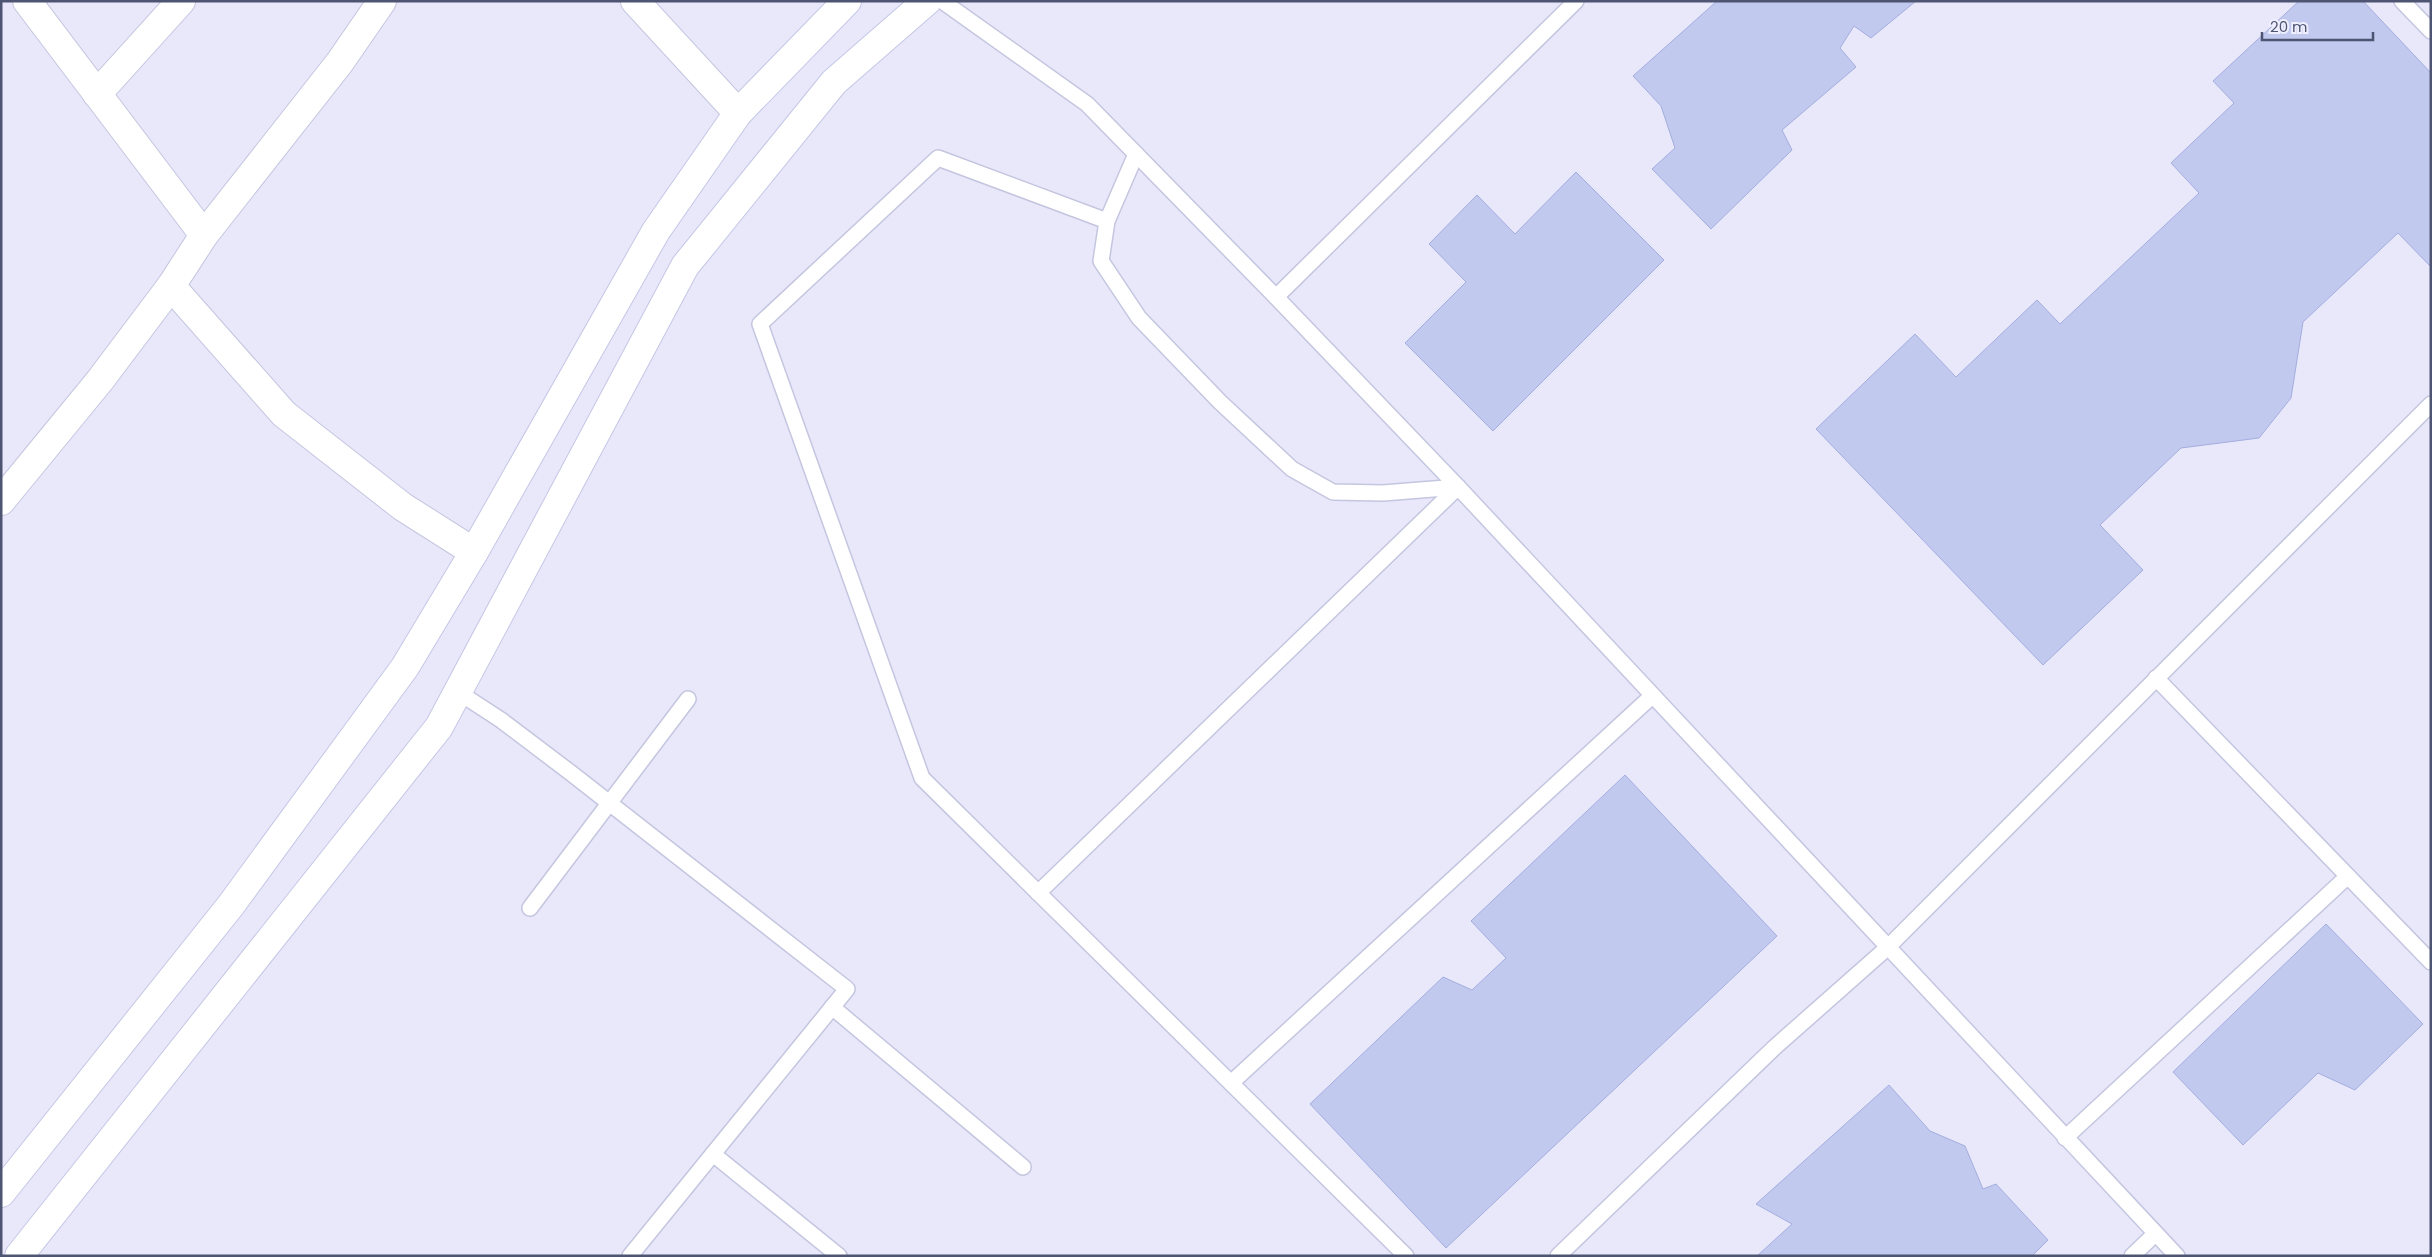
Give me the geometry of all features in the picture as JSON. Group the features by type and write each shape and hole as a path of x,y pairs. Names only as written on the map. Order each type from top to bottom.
{"main road":[{"path":"27,1 204,235"},
{"path":"97,94 181,1"},
{"path":"1,501 101,379 171,286 204,235 340,62 382,1"},
{"path":"635,1 738,113"},
{"path":"1,1194 236,897 404,667 474,552 656,230 738,113 847,1"},
{"path":"19,1256 439,727 685,266 834,82 927,1"},
{"path":"171,286 284,414 403,507 474,552"}],"lane":[{"path":"942,1 1087,104 1458,487 2177,1256"},
{"path":"1276,297 1576,1"},
{"path":"2402,1 2431,31"},
{"path":"1136,154 1106,221 1101,261 1139,318 1220,402 1292,469 1333,492 1383,493 1458,487"},
{"path":"1106,221 938,158 760,324 922,778 1406,1256"},
{"path":"1558,1256 1775,1046 1887,948 2431,404"},
{"path":"1038,893 1458,487"},
{"path":"2156,678 2431,962"},
{"path":"458,692 501,720 610,803 847,989 630,1256"},
{"path":"1231,1083 1652,696"},
{"path":"530,908 688,699"},
{"path":"2065,1138 2348,876"},
{"path":"832,1007 1022,1167"},
{"path":"712,1154 839,1256"},
{"path":"2132,1256 2155,1234"}],"building":[{"path":"1717,1 1916,1 1871,38 1854,26 1840,48 1856,67 1782,130 1792,150 1711,229 1652,169 1675,148 1661,106 1633,76"},
{"path":"2299,1 2363,1 2431,73 2431,267 2398,233 2303,322 2291,398 2259,438 2181,448 2100,525 2143,570 2043,665 1816,429 1915,334 1956,377 2037,300 2060,324 2199,193 2171,163 2234,103 2213,81"},
{"path":"1576,172 1664,260 1493,431 1405,343 1466,282 1429,244 1477,195 1515,234"},
{"path":"1625,775 1777,936 1446,1248 1310,1104 1443,977 1472,990 1506,958 1471,921"},
{"path":"2326,924 2423,1024 2355,1090 2318,1073 2243,1145 2173,1072"},
{"path":"1889,1085 1930,1131 1965,1146 1983,1189 1996,1184 2048,1240 2032,1256 1757,1256 1792,1224 1756,1204"}]}
